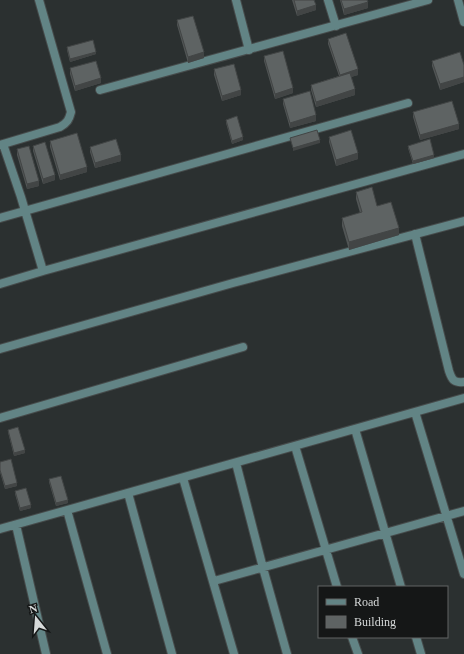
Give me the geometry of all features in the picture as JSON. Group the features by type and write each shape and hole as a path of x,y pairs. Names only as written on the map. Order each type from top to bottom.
{"street":[{"path":"39,0 71,112 69,119 60,127 1,144 21,198 43,271"},
{"path":"236,0 249,50"},
{"path":"328,0 336,26"},
{"path":"100,90 428,0"},
{"path":"458,0 464,22"},
{"path":"0,218 408,103"},
{"path":"0,284 464,154"},
{"path":"0,349 233,283 464,221"},
{"path":"415,234 449,371 452,379 457,382 464,382"},
{"path":"0,418 243,347"},
{"path":"0,529 464,398"},
{"path":"415,412 464,574"},
{"path":"355,429 401,586"},
{"path":"295,446 337,586"},
{"path":"236,463 263,568 288,654"},
{"path":"183,478 234,654"},
{"path":"128,493 172,654"},
{"path":"67,510 107,654"},
{"path":"214,581 464,511"},
{"path":"16,525 46,654"},
{"path":"352,638 358,654"},
{"path":"416,638 421,654"}],"building":[{"path":"294,0 314,0 316,5 297,11"},
{"path":"341,0 367,0 368,2 344,9"},
{"path":"193,16 204,52 188,57 177,20"},
{"path":"346,33 358,69 340,75 328,39"},
{"path":"93,40 96,52 70,59 67,47"},
{"path":"283,51 293,88 275,94 264,56"},
{"path":"460,52 464,65 464,77 440,84 432,61"},
{"path":"96,61 101,78 75,86 70,68"},
{"path":"234,64 241,90 222,96 214,69"},
{"path":"350,73 355,89 316,102 311,85"},
{"path":"310,91 316,115 290,123 283,99"},
{"path":"452,101 459,124 420,135 413,112"},
{"path":"237,116 243,137 232,141 226,120"},
{"path":"317,130 320,140 293,148 290,138"},
{"path":"351,130 358,153 336,160 329,137"},
{"path":"77,133 87,167 60,175 50,141"},
{"path":"116,139 121,155 95,163 90,147"},
{"path":"430,139 434,155 413,161 408,146"},
{"path":"45,142 55,175 43,179 33,146"},
{"path":"29,146 39,181 27,184 17,149"},
{"path":"372,187 377,206 391,202 399,228 349,242 342,218 362,212 356,192"},
{"path":"18,427 25,450 14,453 8,430"},
{"path":"11,459 17,483 5,486 0,470 0,462"},
{"path":"61,476 68,500 56,503 49,479"},
{"path":"26,488 31,505 20,508 15,491"}]}
